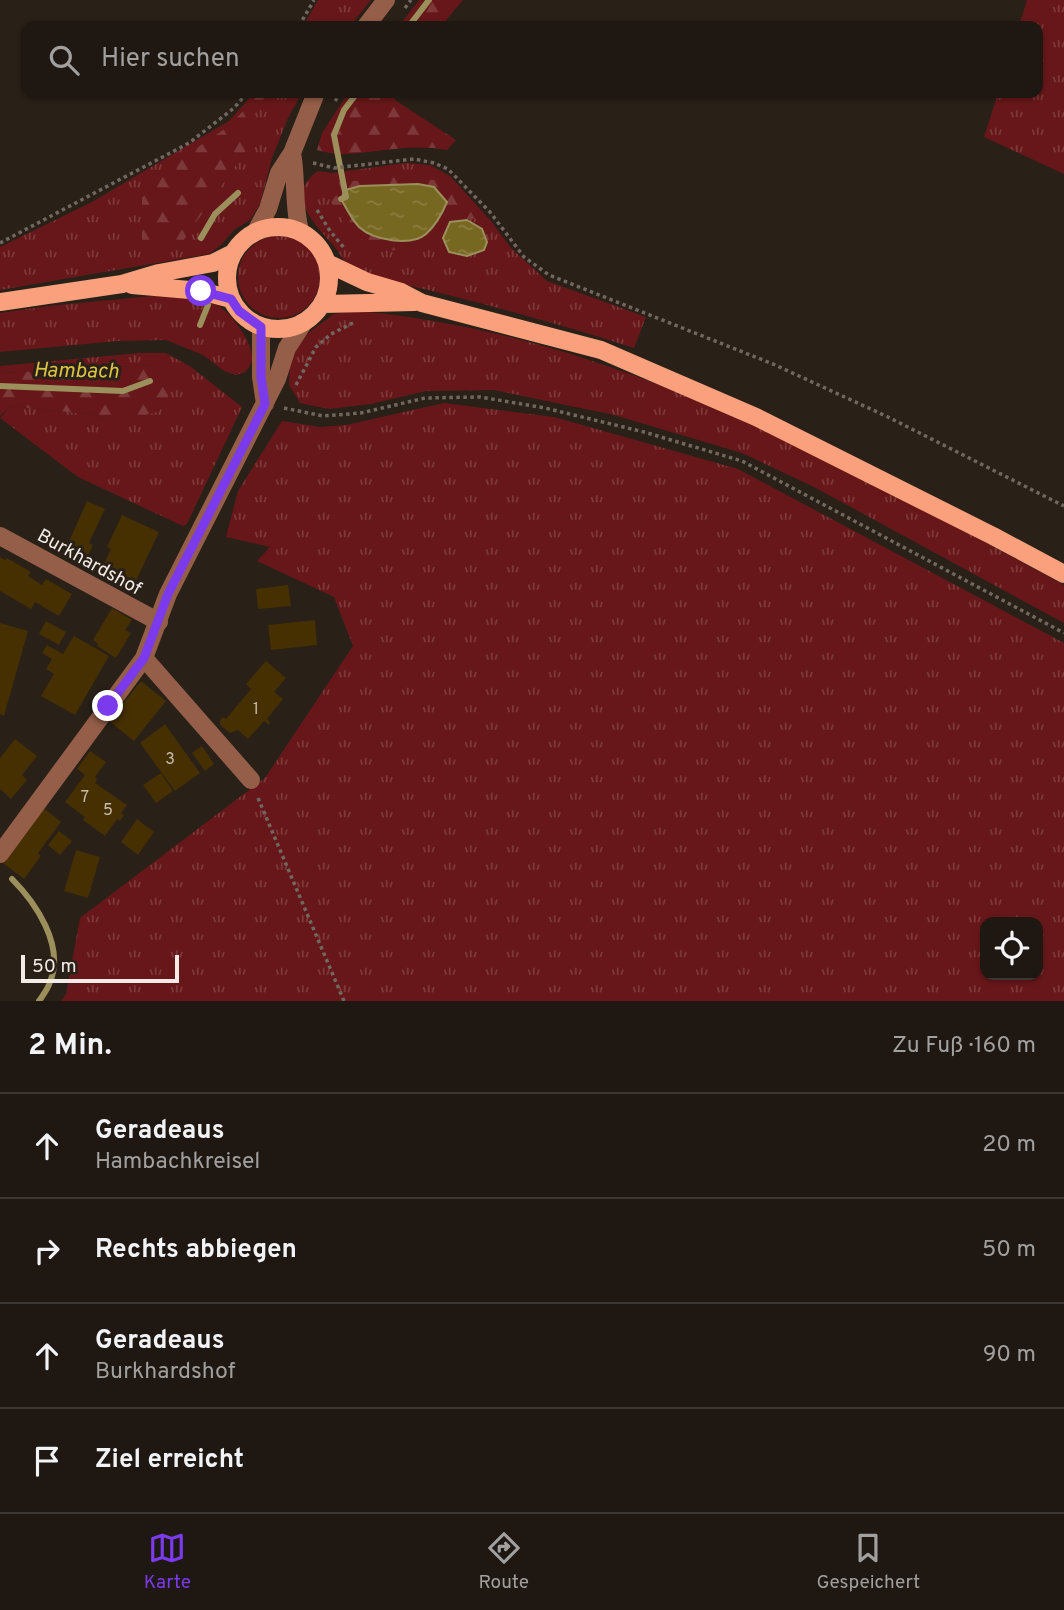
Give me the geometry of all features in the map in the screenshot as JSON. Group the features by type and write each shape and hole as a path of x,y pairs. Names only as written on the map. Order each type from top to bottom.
{"main road":[{"path":"285,226 300,231 312,238 321,248 327,263 330,274 329,288 323,304 304,322 290,328 261,327 239,311 231,299 227,276 233,253 243,240 256,231 285,226"},
{"path":"0,302 122,284 213,262 233,253"},
{"path":"327,263 422,303 601,350 756,417 1064,574"},
{"path":"122,284 201,291 231,299"},
{"path":"323,304 422,303"}],"street":[{"path":"370,21 386,0"},
{"path":"256,231 268,209 279,173 292,153 314,98"},
{"path":"292,153 296,177 295,213 300,231"},
{"name":"Burkhardshof","path":"0,854 144,658 168,594 265,404 287,348 304,322"},
{"path":"261,327 261,377 265,404"},
{"name":"Burkhardshof","path":"0,536 159,622"},
{"path":"144,658 251,780"}],"path":[{"path":"302,21 314,0"},
{"path":"0,243 189,143 243,98"},
{"path":"334,168 414,159 448,169 490,212 524,257 549,275 774,364 888,417 1064,506"},
{"path":"265,404 323,416 361,413 425,398 480,397 545,408 644,432 742,461 1064,633"},
{"path":"251,780 344,1001"}],"green space":[{"path":"318,0 371,0 354,21 306,21"},
{"path":"419,0 463,0 445,21 403,21"},
{"path":"1027,0 1064,0 1064,174 984,137 996,98 1043,98 1043,21 1021,21"},
{"path":"250,98 299,98 272,158 260,204 250,220 234,230 209,254 0,290 0,247 92,202 229,121"},
{"path":"255,98 264,98 247,128 254,139 183,241 142,242 142,198 179,160 229,126"},
{"path":"345,98 395,98 456,140 447,150 409,148 342,154 317,150 322,133"},
{"path":"405,163 430,165 450,176 491,221 511,248 547,281 646,317 634,348 384,279 359,271 348,264 306,208 303,189 308,180 318,171 332,173"},
{"path":"392,177 449,181 480,219 450,219 440,238 426,246 388,251 352,235 331,202 346,182"},
{"path":"279,236 295,239 308,248 317,261 320,277 317,293 308,306 295,315 279,318 263,315 250,306 241,293 238,277 241,261 250,248 263,239"},
{"path":"152,296 197,298 219,306 233,319 246,338 252,356 249,367 245,372 236,375 224,371 203,355 166,340 117,341 0,352 0,313"},
{"path":"355,311 450,324 543,346 633,375 722,411 810,451 1064,585 1064,623 814,487 742,453 614,415 494,390 426,391 371,404 329,409 300,403 289,385 290,359 303,337 334,314"},
{"path":"139,353 166,353 191,367 242,407 187,524 183,526 78,477 0,418 10,406 96,415 117,422 152,365 0,373 0,366"},
{"path":"152,365 175,381 157,412 117,422 96,415 10,406 0,416 0,373"},
{"path":"444,403 554,417 738,469 1064,643 1064,1001 61,1001 66,994 80,918 265,778 353,646 334,597 257,561 270,547 226,537 238,491 282,421 320,427 346,425"}],"water":[{"path":"418,184 434,187 447,202 430,231 411,240 392,240 365,232 354,221 341,199 345,190 360,186"},
{"path":"467,220 482,229 487,242 484,250 467,256 449,252 443,238 450,222"}],"building":[{"path":"87,501 105,509 89,543 93,545 84,564 63,555"},
{"path":"122,515 159,532 133,587 100,572 111,549 107,547"},
{"path":"0,557 5,560 7,558 31,572 28,576 42,585 46,579 72,594 59,616 35,602 31,609 0,591"},
{"path":"288,585 291,606 258,609 256,589"},
{"path":"112,608 132,620 125,630 131,633 116,658 97,646 93,640"},
{"path":"315,620 317,645 271,650 268,625"},
{"path":"46,621 66,632 59,645 39,634"},
{"path":"0,623 28,631 4,716 0,714"},
{"path":"74,636 109,656 75,715 41,696 54,674 46,669 52,659 42,653 47,645 63,654"},
{"path":"266,661 286,678 274,692 283,699 267,719 269,725 264,721 248,739 238,730 230,733 220,725 220,720 223,717 226,719 251,689 246,684"},
{"path":"141,681 166,701 134,741 109,721"},
{"path":"165,724 200,773 175,791 140,743"},
{"path":"15,739 37,756 22,775 27,780 11,799 0,789 0,758"},
{"path":"202,746 214,764 205,771 192,753"},
{"path":"90,751 106,762 95,777 95,783 127,805 121,813 124,815 120,821 117,819 105,836 65,802 85,775 77,769"},
{"path":"161,773 173,791 156,803 143,785"},
{"path":"41,806 61,822 38,853 41,856 24,879 0,861"},
{"path":"137,819 154,832 138,855 121,842"},
{"path":"59,831 72,841 60,855 48,845"},
{"path":"76,850 100,857 88,898 64,891"}],"waterway":[{"name":"Hambach","path":"413,21 429,0"},
{"name":"Hambach","path":"341,199 346,197 334,135 344,110 353,98"},
{"name":"Hambach","path":"201,238 215,214 238,193"},
{"name":"Hambach","path":"200,325 208,305"},
{"name":"Hambach","path":"0,386 123,391 150,381"},
{"name":"Hambach","path":"12,879 39,913 51,940 54,968 49,985 39,1001"}],"route":[{"path":"108,706 144,658 168,594 265,404 261,377 261,327 239,311 231,299 201,291"}]}
